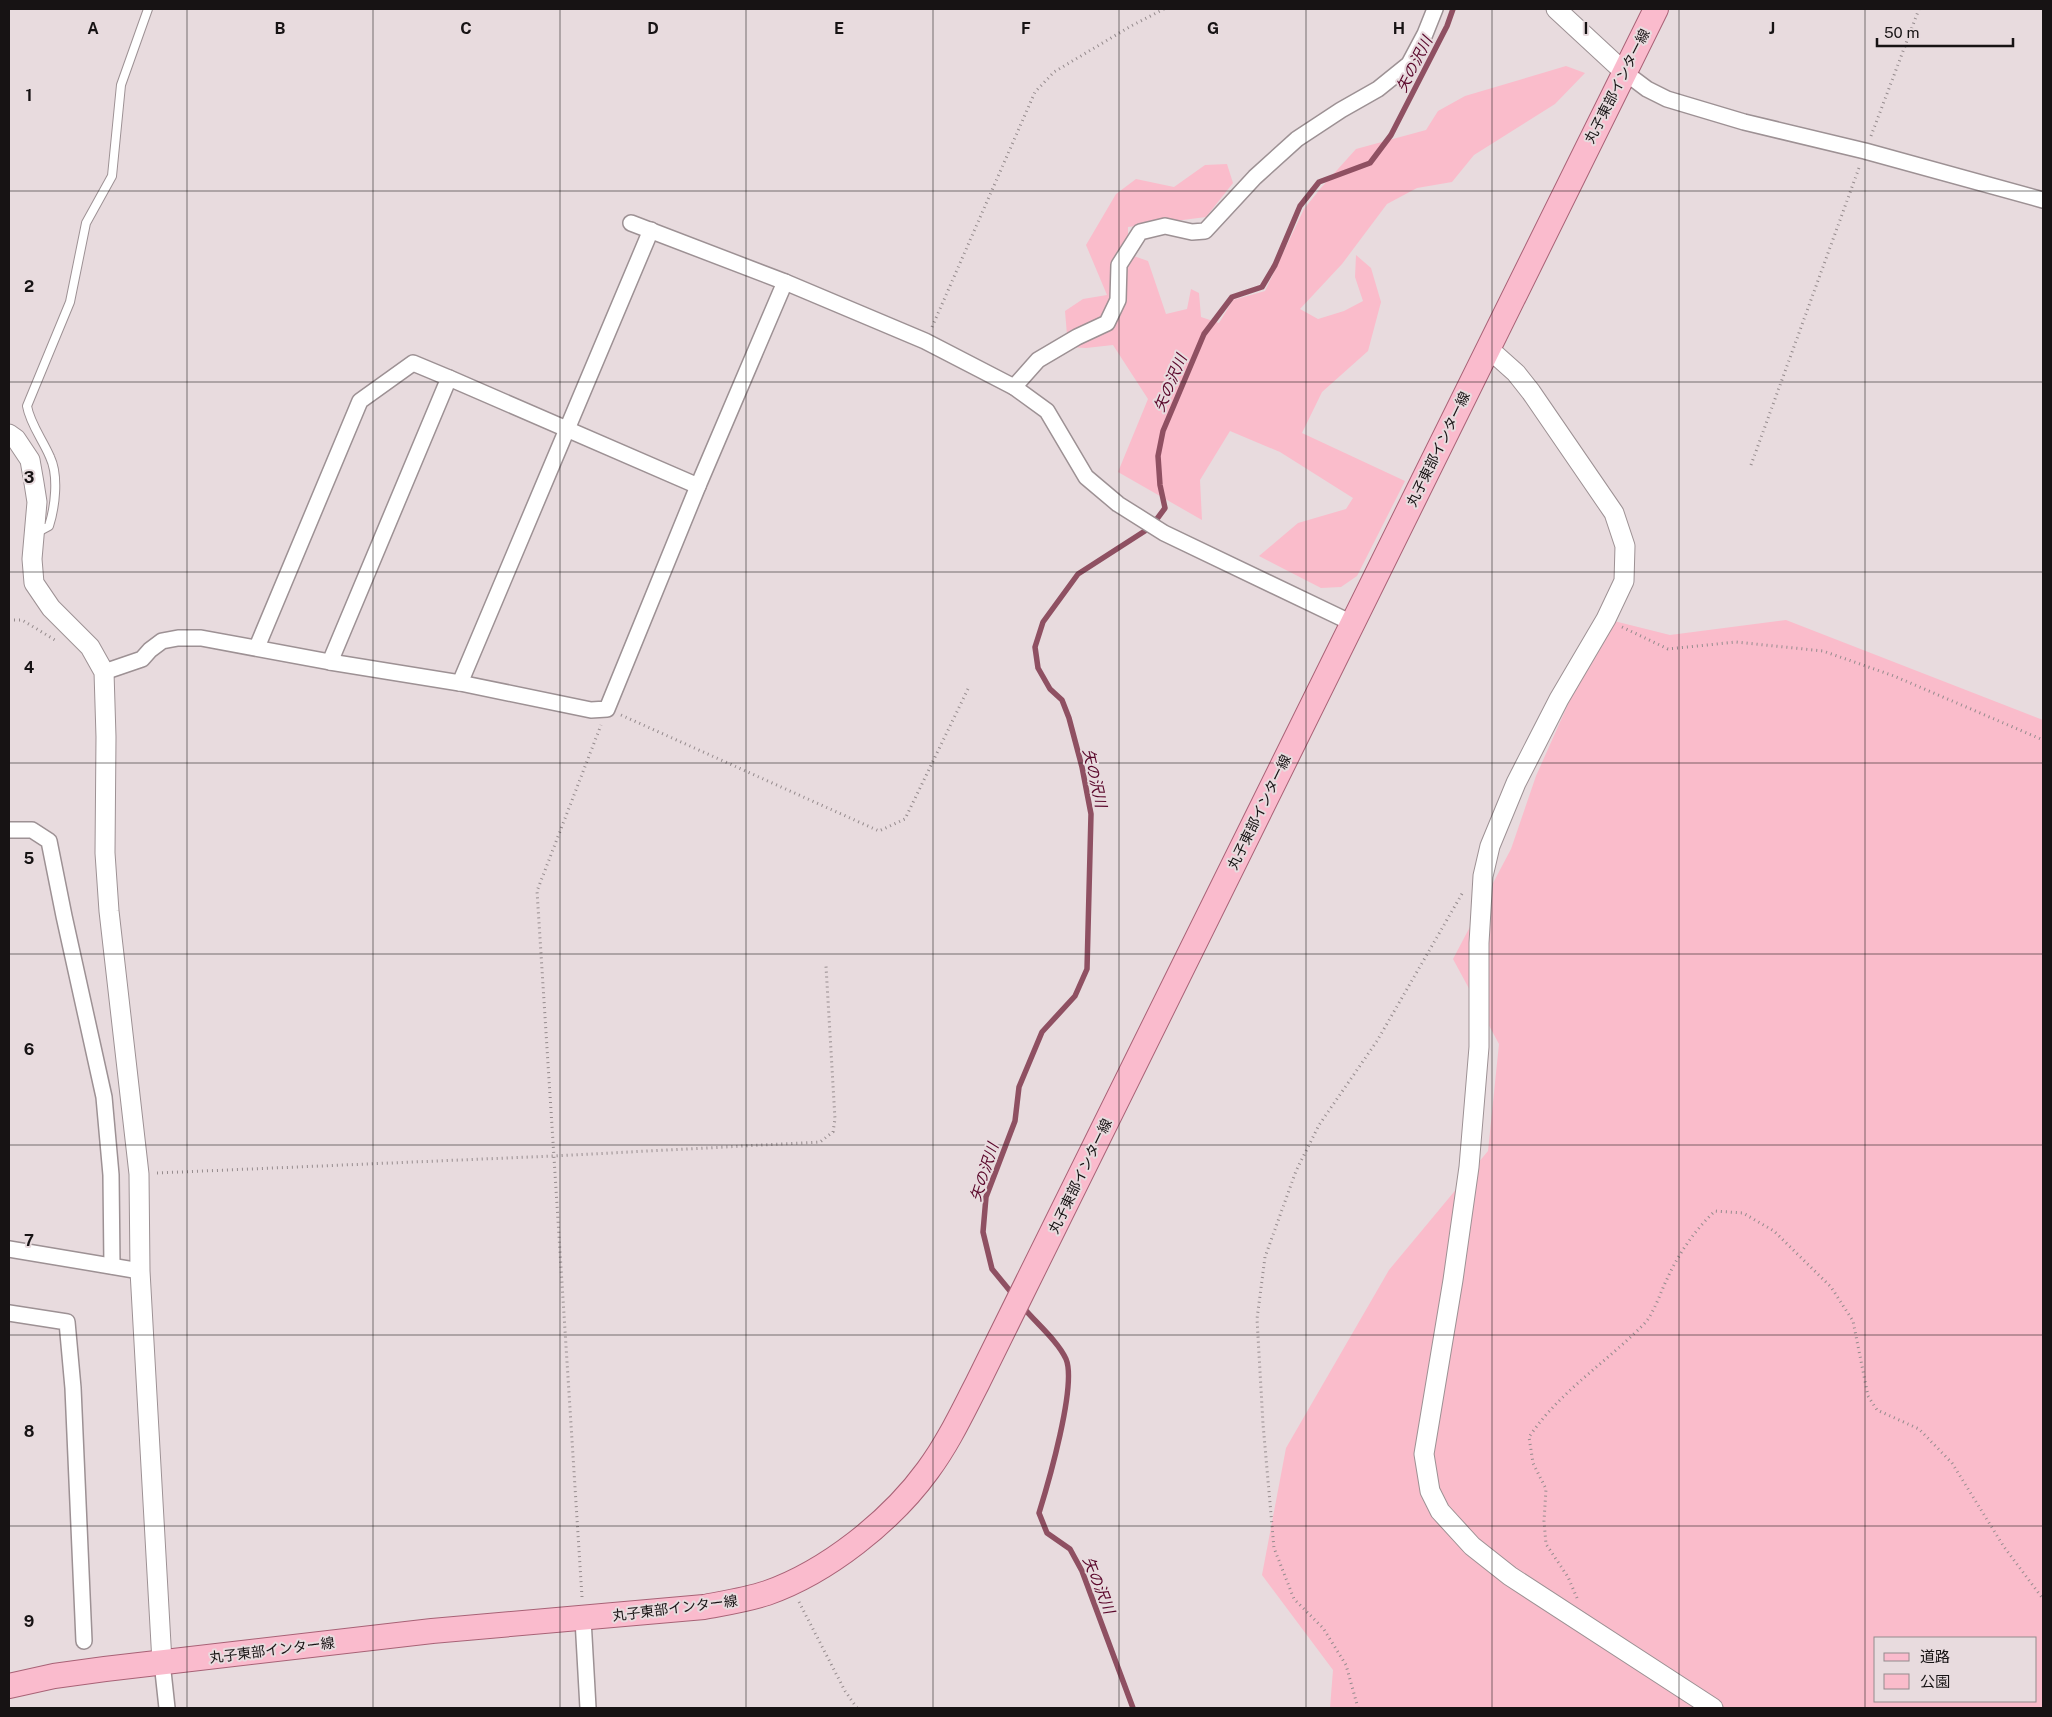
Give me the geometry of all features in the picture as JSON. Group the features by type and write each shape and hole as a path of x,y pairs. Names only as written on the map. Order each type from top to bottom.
{"main road":[{"name":"丸子東部インター線","path":"9,1686 54,1676 162,1662 432,1631 704,1607 747,1599 789,1584 817,1570 868,1532 912,1490 942,1450 978,1384 1352,622 1656,9"}],"street":[{"path":"1014,387 1038,360 1077,337 1107,323 1118,300 1119,265 1140,232 1165,226 1192,232 1206,231 1255,176 1297,139 1341,110 1378,89 1409,64 1425,34 1435,9"},
{"path":"1556,9 1624,71 1647,89 1667,99 1744,122 1865,152 2043,200"},
{"path":"631,223 785,282 926,341 1014,387 1046,411 1086,477 1118,504 1164,533 1352,622"},
{"path":"460,683 651,230"},
{"path":"104,672 142,659 162,640 201,638 330,662 460,683 591,710 607,709 698,486 785,282"},
{"path":"1488,348 1516,373 1531,392 1614,513 1625,546 1624,581 1606,619 1559,699 1516,783 1490,846 1484,876 1479,943 1479,1047 1469,1167 1453,1280 1424,1454 1430,1491 1440,1511 1472,1546 1510,1576 1713,1708"},
{"path":"257,647 360,401 413,363 698,486"},
{"path":"330,662 449,378"},
{"path":"9,434 16,439 30,460 37,502 32,559 34,583 51,608 90,647 104,672 106,737 105,853 109,911 139,1174 140,1271 162,1662 167,1708"},
{"path":"9,830 32,830 49,841 51,847 64,916 104,1097 110,1175 112,1266"},
{"path":"9,1249 140,1271"},
{"path":"9,1313 67,1322 84,1641"},
{"path":"583,1619 588,1708"}],"lane":[{"path":"35,533 49,526 55,508 54,480 51,459 29,415 27,406 70,302 86,223 112,176 121,86 148,9"}],"path":[{"path":"926,341 1035,92 1054,72 1131,26 1164,9"},
{"path":"1751,465 1918,9"},
{"path":"1606,619 1668,649 1736,642 1823,651 1894,676 2043,740"},
{"path":"9,620 22,620 59,642"},
{"path":"583,1619 536,891 607,709 879,831 905,819 968,689"},
{"path":"1358,1708 1346,1665 1323,1628 1294,1599 1274,1548 1263,1424 1258,1310 1266,1257 1296,1171 1319,1125 1377,1041 1466,887"},
{"path":"139,1174 820,1142 833,1132 836,1119 826,966"},
{"path":"1573,1617 1578,1606 1577,1598 1568,1577 1546,1544 1544,1521 1546,1489 1533,1463 1529,1437 1541,1419 1646,1321 1671,1270 1697,1228 1715,1211 1743,1213 1774,1232 1831,1287 1854,1321 1868,1396 1878,1410 1919,1429 1952,1463 2004,1547 2043,1599"},
{"path":"789,1584 856,1708"}],"green space":[{"path":"1566,66 1585,73 1555,104 1474,155 1452,182 1417,188 1387,204 1342,264 1300,309 1318,319 1344,311 1363,301 1355,277 1356,255 1371,268 1381,302 1368,351 1322,392 1302,433 1405,481 1357,576 1341,587 1321,588 1259,556 1298,523 1346,509 1353,498 1280,452 1230,431 1200,480 1202,520 1118,472 1148,399 1113,345 1086,348 1068,347 1065,311 1083,299 1107,295 1086,245 1116,194 1136,179 1174,187 1205,165 1227,164 1233,183 1206,217 1128,227 1128,254 1148,261 1166,314 1187,309 1191,289 1199,293 1201,317 1219,323 1233,300 1265,291 1304,209 1356,149 1426,130 1438,111 1465,96"},
{"path":"1606,619 1670,635 1786,620 2043,720 2043,1708 1330,1708 1333,1670 1262,1575 1286,1448 1389,1270 1488,1151 1499,1044 1453,959 1511,849 1536,776"}],"waterway":[{"name":"矢の沢川","path":"1015,1297 992,1269 983,1232 986,1197 1015,1121 1019,1087 1042,1032 1075,996 1087,969 1091,814 1082,767 1069,718 1062,700 1050,689 1038,668 1035,647 1043,622 1078,574 1151,527 1165,508 1160,485 1158,456 1163,431 1204,334 1232,297 1262,287 1275,265 1300,206 1319,182 1370,163 1391,135 1447,26 1453,9"},
{"name":"矢の沢川","path":"1022,1306 1058,1345 1066,1359 1068,1372 1065,1412 1039,1513 1047,1533 1070,1549 1082,1571 1133,1708"}]}
